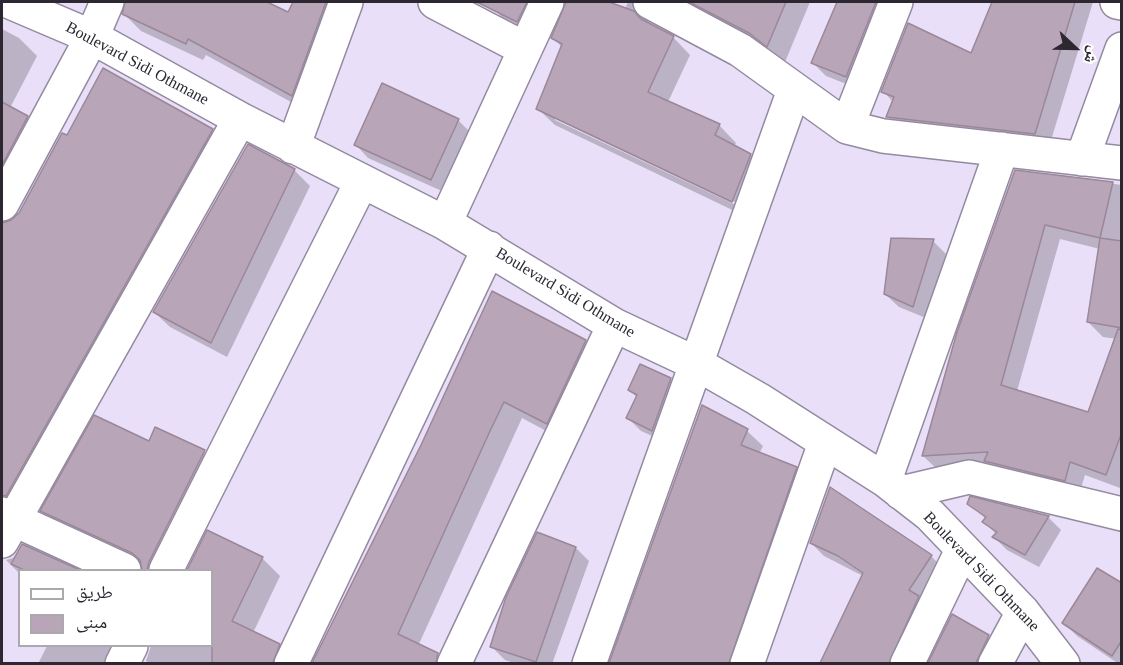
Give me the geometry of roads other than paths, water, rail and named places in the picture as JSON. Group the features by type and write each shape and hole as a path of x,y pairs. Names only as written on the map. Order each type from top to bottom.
{"street":[{"name":"Boulevard Sidi Othmane","path":"10,2 92,37 361,183 445,223 614,325 697,364 825,443 893,487 930,515 1023,612 1063,663"},
{"path":"2,204 92,37 107,2"},
{"path":"293,147 346,2"},
{"path":"435,2 525,50"},
{"path":"445,223 547,2"},
{"path":"847,128 896,2"},
{"path":"1117,2 1122,3"},
{"path":"671,6 740,50 847,128 883,136 1122,163"},
{"path":"1082,159 1122,49"},
{"path":"589,663 794,90"},
{"path":"121,569 6,525 240,119"},
{"path":"1002,149 893,487 969,477 1122,514"},
{"path":"167,569 361,183"},
{"path":"291,663 489,248"},
{"path":"454,663 614,325"},
{"path":"747,663 825,443"},
{"path":"907,663 962,549"},
{"path":"995,663 1023,612"},
{"path":"122,663 129,647"}]}
